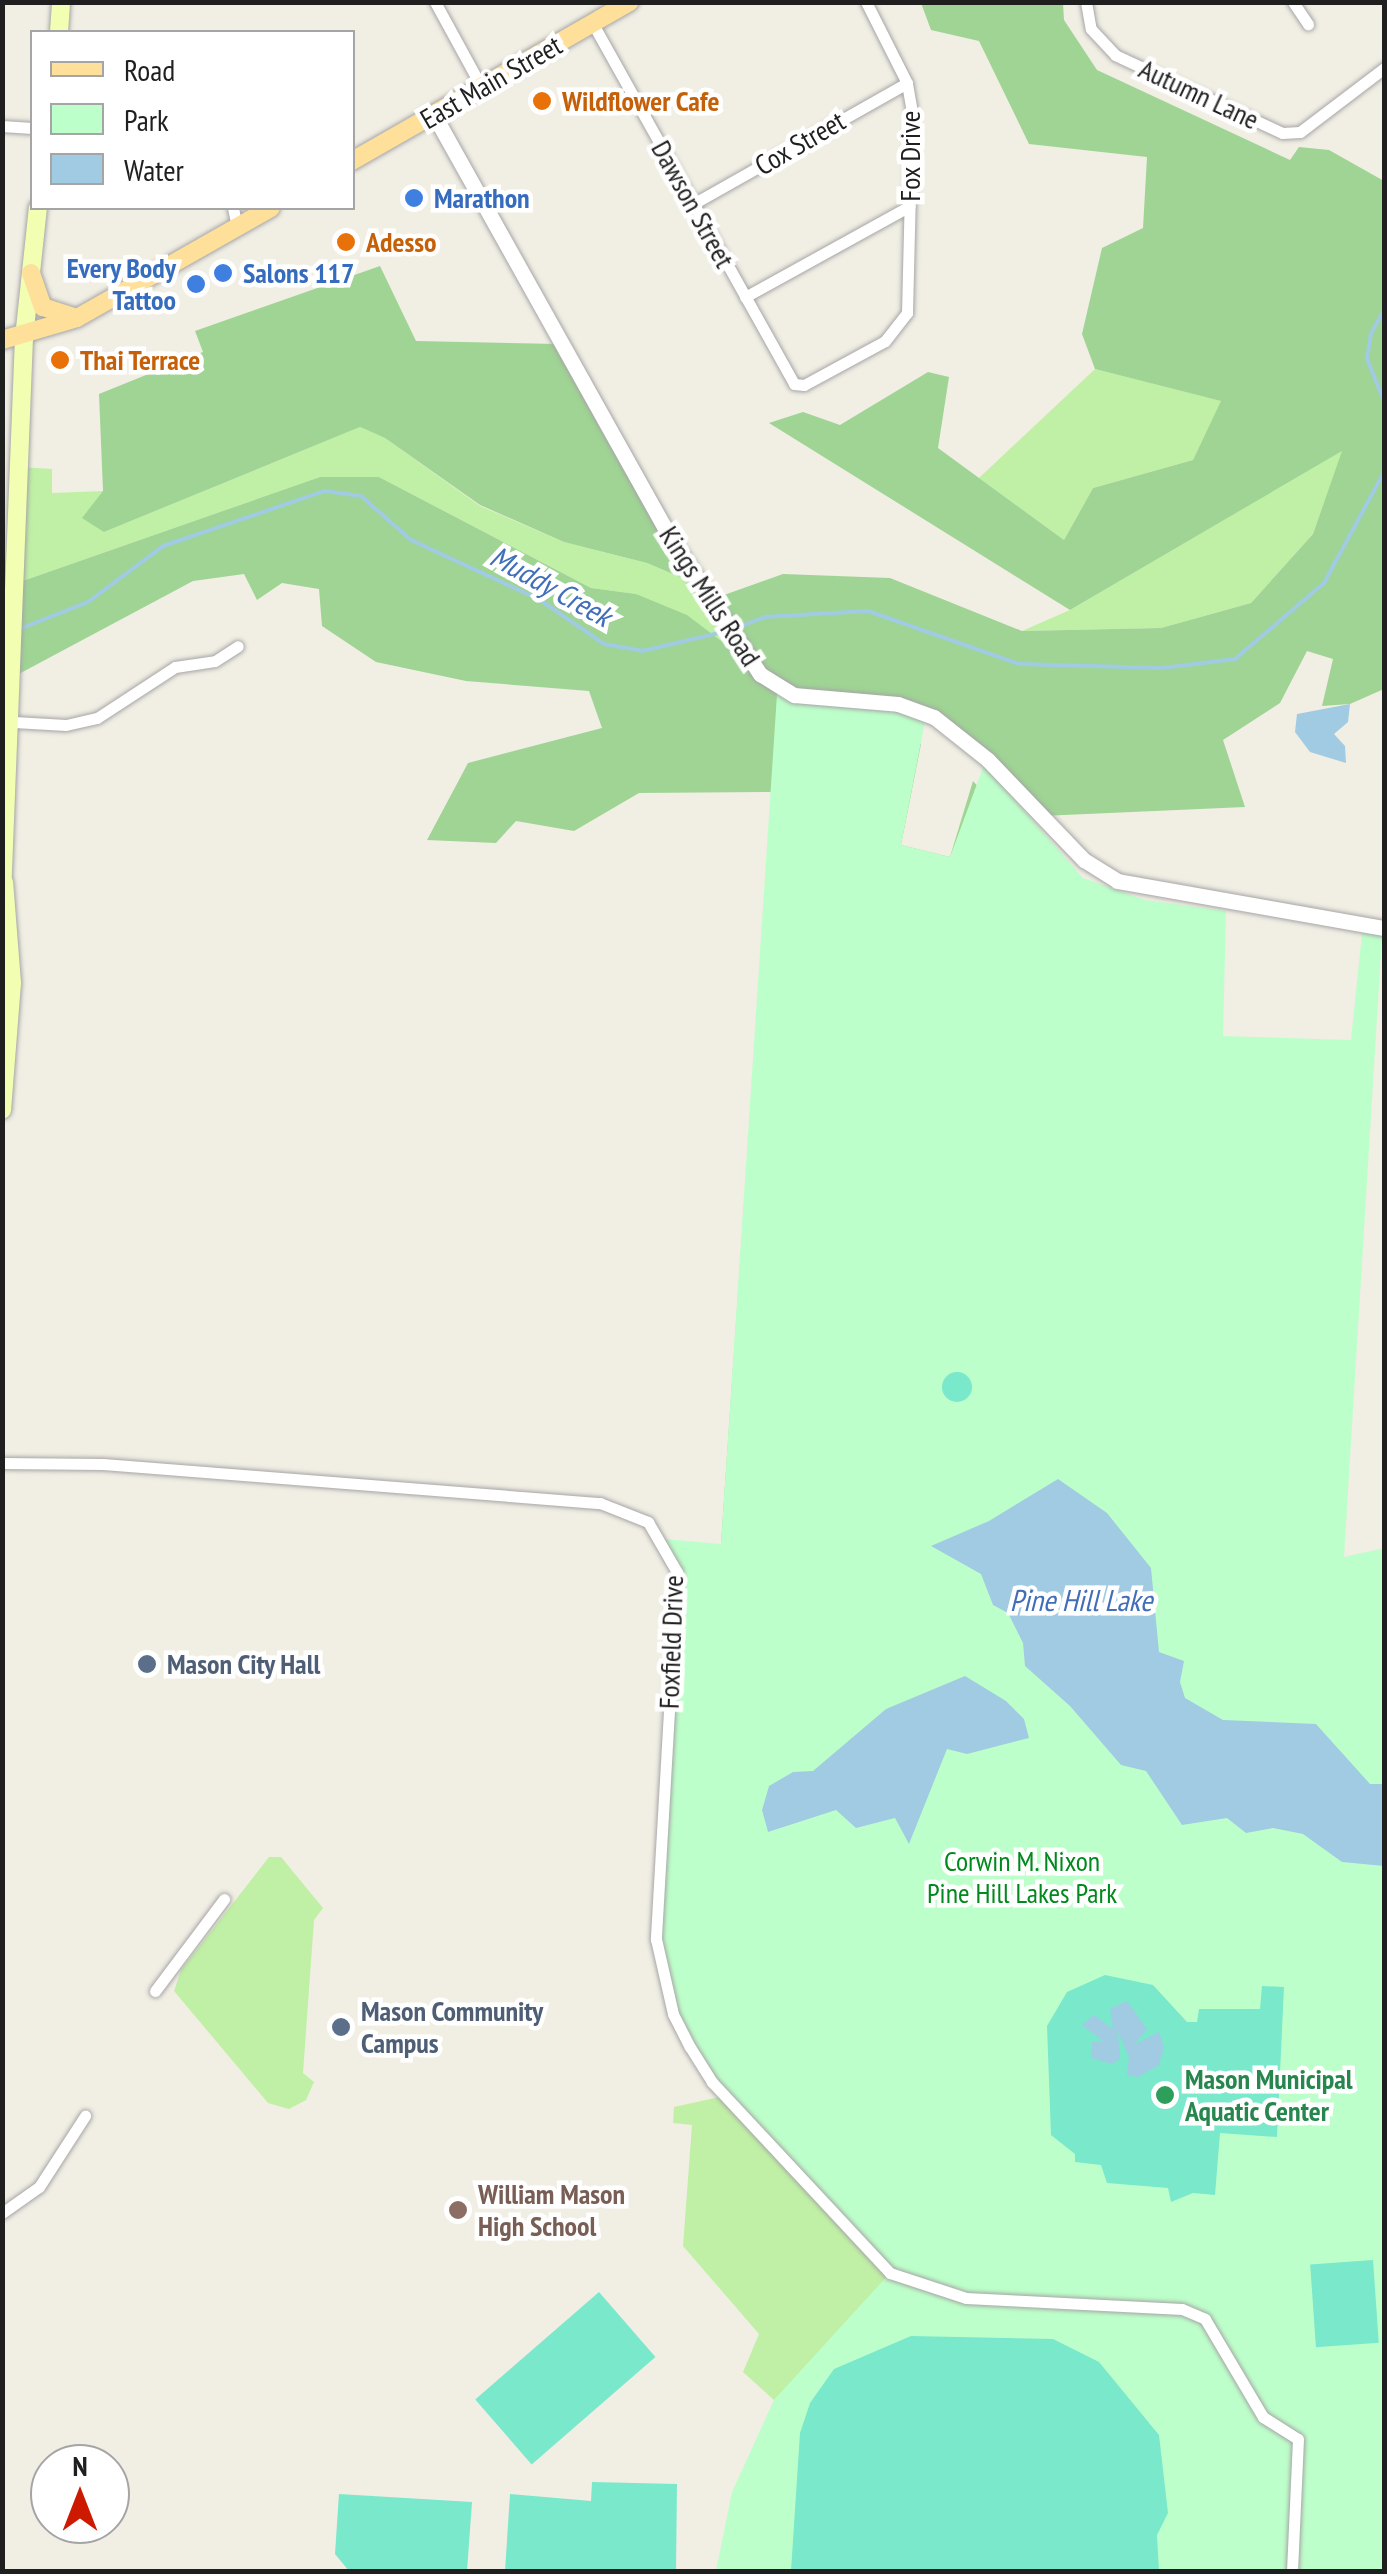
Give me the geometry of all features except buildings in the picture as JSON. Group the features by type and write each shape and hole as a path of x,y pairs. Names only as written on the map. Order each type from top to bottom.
{"main road":[{"path":"59,30 61,2"},
{"name":"East Main Street","path":"355,159 630,2"},
{"path":"2,1110 12,983 3,888 14,722 24,338 38,210"},
{"path":"2,340 24,338 77,318 267,210"},
{"path":"31,273 43,307 77,318"}],"street":[{"path":"436,2 482,88"},
{"name":"Fox Drive","path":"794,384 812,384 860,358 905,318 910,206 907,83 866,2"},
{"name":"Autumn Lane","path":"1086,2 1091,29 1115,55 1282,133 1300,132 1384,68"},
{"path":"1294,2 1308,24"},
{"name":"Dawson Street","path":"593,24 794,384"},
{"name":"Cox Street","path":"693,204 907,83"},
{"name":"Kings Mills Road","path":"434,115 748,660 794,695 898,704 934,717 976,748 1084,860 1118,881 1384,928"},
{"path":"2,126 30,128"},
{"path":"745,297 910,206"},
{"path":"233,210 237,227"},
{"path":"14,722 66,725 97,718 174,667 215,661 238,646"},
{"name":"Foxfield Drive","path":"2,1463 103,1464 600,1503 648,1522 677,1572 656,1917 673,2014 712,2082 881,2266 952,2296 1182,2309 1205,2319 1262,2418 1298,2440 1292,2572"},
{"path":"156,1992 224,1899"},
{"path":"2,2212 39,2188 86,2116"}],"green space":[{"path":"921,3 1063,3 1064,20 1097,70 1290,160 1299,147 1329,150 1384,181 1384,689 1350,704 1322,706 1333,659 1307,651 1280,703 1223,740 1245,807 1041,816 934,717 788,692 894,726 921,744 901,845 950,857 973,781 1041,855 721,1544 772,792 639,793 574,831 516,821 496,843 427,840 468,763 602,728 589,691 466,681 376,662 322,626 319,589 282,583 257,600 244,574 193,581 15,676 3,721 3,608 16,606 17,583 320,477 379,477 591,588 636,594 687,615 779,685 710,600 783,574 890,578 1022,631 1161,628 1251,603 1313,534 1342,451 1070,610 769,423 803,412 840,425 928,372 949,377 938,448 1064,540 1093,488 1193,460 1221,401 1095,369 1082,334 1102,248 1143,228 1147,157 1029,144 979,41 931,30"},
{"path":"380,266 416,341 559,344 701,586 647,563 564,542 480,505 385,438 360,427 104,532 82,518 103,491 99,394 203,352 195,331"},
{"path":"1095,369 1222,401 1193,460 1093,488 1064,540 979,478"},
{"path":"360,427 385,438 480,506 564,542 647,563 701,586 748,660 636,594 591,588 379,477 320,477 17,583 19,467 52,469 52,493 103,491 104,532"},
{"path":"1343,450 1313,534 1251,603 1161,628 1022,631 1070,610"},
{"name":"Corwin M. Nixon Pine Hill Lakes Park","path":"777,694 926,716 901,845 950,857 984,765 1083,878 1145,900 1226,911 1223,1036 1351,1040 1362,933 1382,936 1344,1557 1384,1548 1384,2571 716,2571 732,2492 774,2400 890,2273 712,2082 673,2014 656,1939 677,1572 663,1539 721,1544"},
{"path":"957,1372 971,1381 972,1387 963,1401 957,1402 943,1393 942,1387 951,1373"},
{"path":"269,1857 281,1857 323,1908 314,1920 303,2073 314,2082 306,2100 289,2109 268,2103 174,1991 181,1970"},
{"name":"Mason Municipal Aquatic Center","path":"1105,1975 1153,1985 1187,2022 1197,2022 1199,2009 1260,2009 1262,1986 1284,1987 1277,2137 1220,2133 1215,2195 1193,2193 1171,2202 1168,2188 1107,2183 1101,2165 1075,2162 1075,2154 1051,2135 1047,2026 1067,1992"},
{"path":"724,2096 949,2264 774,2400 743,2372 759,2334 683,2246 692,2125 673,2123 674,2107"},
{"path":"1373,2260 1379,2343 1316,2347 1310,2264"},
{"path":"599,2292 655,2357 532,2464 475,2400"},
{"path":"911,2336 1053,2339 1099,2362 1159,2435 1168,2513 1157,2535 1159,2571 791,2571 800,2433 810,2403 834,2369"},
{"path":"592,2482 677,2484 676,2571 505,2571 510,2494 591,2501"},
{"path":"339,2494 472,2502 467,2571 349,2571 335,2554"}],"water":[{"path":"1350,704 1348,722 1334,734 1345,746 1346,763 1310,752 1295,732 1297,714"},
{"name":"Pine Hill Lake","path":"1058,1479 1107,1513 1151,1568 1159,1652 1184,1661 1180,1682 1185,1698 1223,1720 1316,1724 1370,1784 1384,1784 1384,1866 1342,1862 1303,1834 1273,1828 1246,1833 1227,1818 1182,1825 1146,1771 1121,1765 1070,1706 1025,1666 1023,1643 1008,1613 993,1605 981,1574 931,1546 989,1521"},
{"path":"965,1676 1006,1701 1024,1719 1029,1738 967,1754 947,1749 909,1844 895,1818 856,1828 836,1810 768,1832 762,1810 769,1786 793,1772 813,1771 886,1709"},
{"path":"1127,2001 1147,2029 1135,2044 1159,2032 1164,2047 1159,2065 1138,2077 1127,2075 1129,2057 1118,2032 1120,2059 1112,2064 1091,2058 1092,2042 1104,2042 1082,2025 1094,2015 1113,2029 1110,2009"}],"waterway":[{"name":"Muddy Creek","path":"1384,310 1371,333 1367,359 1384,401"},
{"name":"Muddy Creek","path":"736,628 764,617 868,611 1019,664 1162,668 1235,659 1324,583 1384,472"},
{"name":"Muddy Creek","path":"17,630 88,602 163,546 325,491 361,496 411,540 540,600 604,644 642,651 727,631"}],"place":[{"name":"Wildflower Cafe","path":"542,101"},
{"name":"Marathon","path":"414,198"},
{"name":"Adesso","path":"346,242"},
{"name":"Salons 117","path":"223,273"},
{"name":"Every Body Tattoo","path":"196,284"},
{"name":"Thai Terrace","path":"60,360"},
{"name":"Mason City Hall","path":"147,1664"},
{"name":"Mason Community Campus","path":"341,2027"},
{"name":"Mason Municipal Aquatic Center","path":"1165,2095"},
{"name":"William Mason High School","path":"458,2210"}]}
